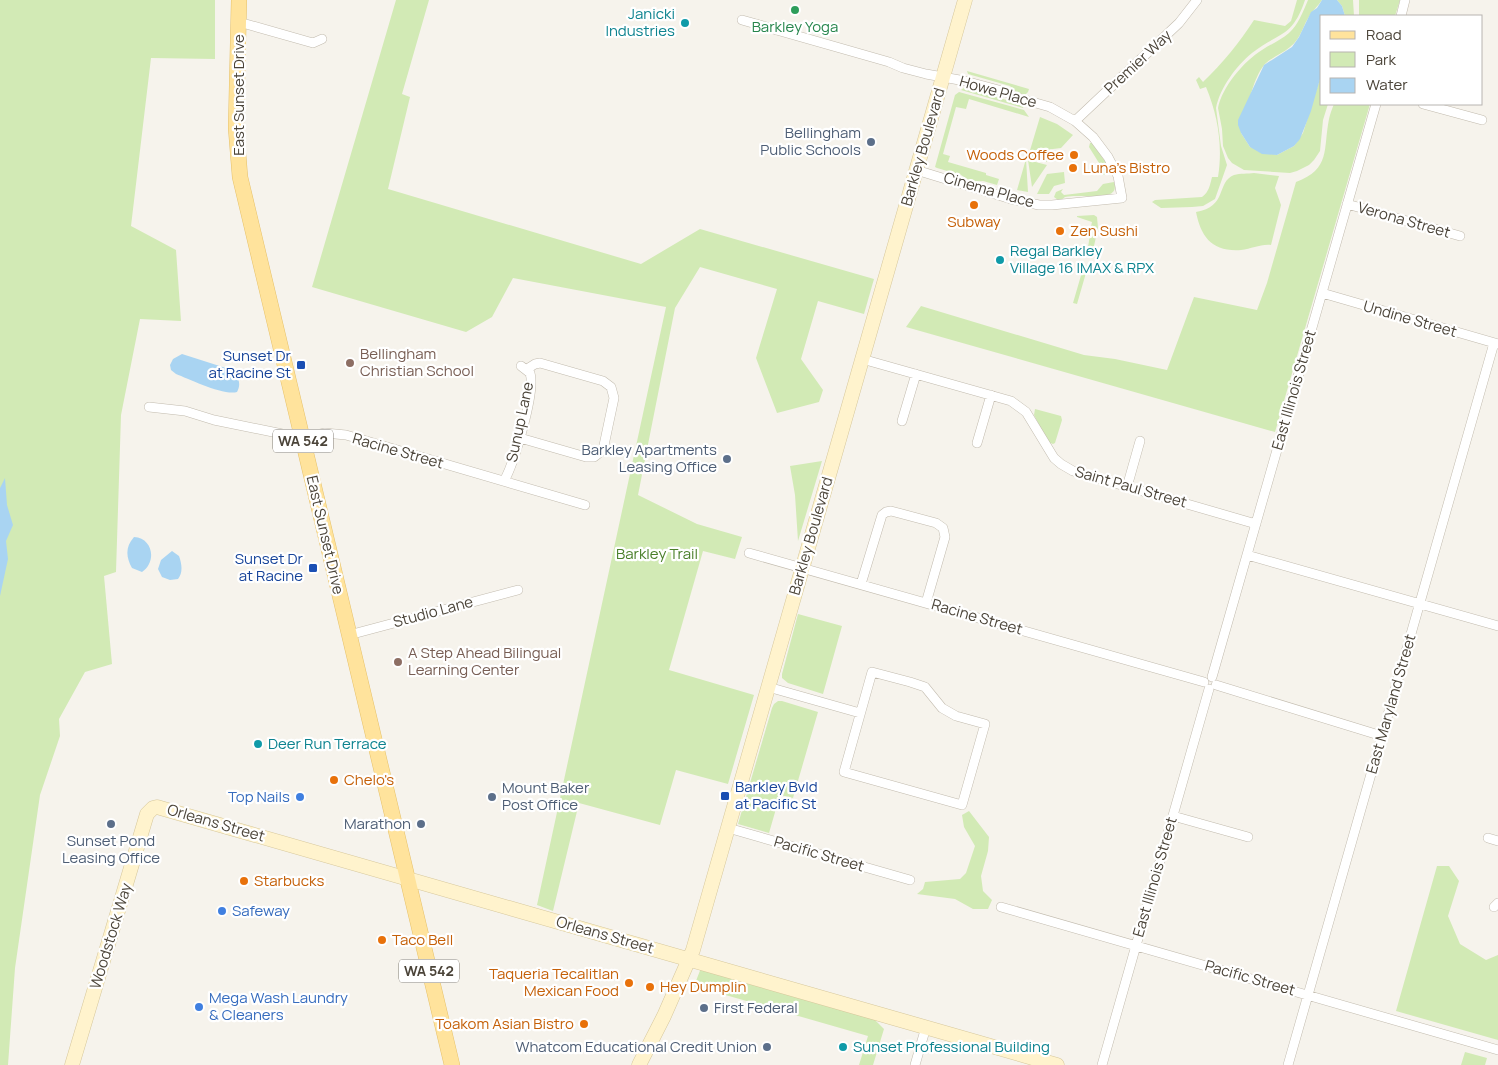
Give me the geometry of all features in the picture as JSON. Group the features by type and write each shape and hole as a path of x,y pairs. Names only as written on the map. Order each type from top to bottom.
{"main road":[{"name":"East Sunset Drive","path":"239,0 236,128 240,177 452,1065"},
{"name":"Barkley Boulevard","path":"639,1065 690,959 965,0"},
{"name":"Orleans Street","path":"153,808 159,807 1057,1065"},
{"name":"Woodstock Way","path":"72,1065 147,814 153,808"}],"street":[{"name":"Premier Way","path":"1075,121 1179,23 1198,0"},
{"path":"1401,15 1405,0"},
{"name":"Howe Place","path":"742,20 889,62 903,68 1006,92 1015,97 1050,108 1075,121 1093,137 1108,157 1117,174 1122,198"},
{"path":"239,22 313,44 322,39"},
{"name":"East Illinois Street","path":"1102,1065 1376,105"},
{"path":"1427,105 1482,120"},
{"name":"Cinema Place","path":"916,170 1038,205 1122,198"},
{"name":"Verona Street","path":"1347,204 1460,236"},
{"name":"Undine Street","path":"1322,294 1496,343"},
{"name":"East Maryland Street","path":"1288,1065 1496,343"},
{"name":"Saint Paul Street","path":"862,359 1011,401 1026,412 1054,458 1073,471 1256,524"},
{"name":"Sunup Lane","path":"504,481 520,438 531,384 530,373 524,367 540,363 603,381 611,387 614,398 603,450 598,455 586,457 520,438"},
{"path":"902,421 916,374"},
{"path":"977,443 991,395"},
{"name":"Racine Street","path":"149,407 185,411 214,420 302,438 325,433 346,435 585,505"},
{"path":"1127,487 1140,441"},
{"path":"860,584 882,515 886,512 896,512 936,523 943,528 945,537 926,603"},
{"name":"Racine Street","path":"749,553 1210,683 1382,736"},
{"path":"1247,554 1498,626"},
{"name":"Studio Lane","path":"349,635 518,590"},
{"path":"872,672 925,688 942,708 956,716 985,724 962,805 844,772 860,713 872,672"},
{"path":"768,687 860,713"},
{"path":"1173,816 1248,837"},
{"name":"Pacific Street","path":"728,828 910,880"},
{"path":"1488,838 1498,841"},
{"name":"Pacific Street","path":"1001,906 1498,1050"},
{"path":"915,1065 926,1027"}],"green space":[{"path":"0,0 215,0 215,59 151,58 131,226 176,250 181,321 140,319 121,415 116,572 104,576 112,664 85,672 59,719 60,736 40,795 15,968 8,1065 0,1065"},
{"name":"Barkley Trail","path":"396,0 429,0 402,94 410,97 388,189 641,264 700,229 874,279 864,314 818,301 801,359 823,390 819,402 777,413 756,358 777,289 700,267 675,308 638,495 697,524 742,537 735,559 703,551 669,670 754,695 728,784 676,770 660,825 579,803 553,911 537,905 666,307 513,278 492,317 466,332 312,287"},
{"path":"1297,0 1305,0 1295,22 1283,33 1261,46 1246,58 1230,78 1218,100 1216,108 1221,146 1227,165 1215,199 1203,206 1192,207 1161,208 1152,202 1155,200 1202,197 1208,191 1212,177 1218,177 1220,143 1214,109 1206,87 1200,89 1196,80 1199,77 1203,82 1210,75 1243,37 1254,20 1285,26 1291,21"},
{"path":"1308,0 1322,0 1310,15 1294,44 1265,64 1260,70 1253,87 1241,133 1250,147 1277,155 1294,146 1303,133 1320,78 1320,105 1328,105 1323,120 1320,151 1309,165 1290,173 1244,170 1232,163 1223,146 1218,108 1220,100 1229,83 1241,68 1255,55 1292,30"},
{"path":"1337,0 1353,0 1354,15 1345,15 1342,6"},
{"path":"1359,0 1400,0 1395,15 1359,15"},
{"path":"967,71 1029,89 1025,95 1016,92 1010,86 968,74"},
{"path":"964,88 1024,105 1023,108 961,90"},
{"path":"959,92 1024,110 1029,117 969,99 966,109 956,107 943,154 950,156 948,162 986,173 986,175 999,179 997,185 983,181 972,182 961,175 935,167 955,95"},
{"path":"1334,105 1370,105 1275,432 906,327 921,306 1084,355 1115,359 1167,370 1194,297 1257,310 1267,283 1296,182 1315,171 1320,164 1325,149 1329,119"},
{"path":"1040,117 1057,124 1073,135 1061,148 1045,150 1047,162 1028,157"},
{"path":"1090,143 1092,143 1107,164 1108,173 1104,175 1100,173 1099,163 1089,147"},
{"path":"1026,159 1028,192 1017,190"},
{"path":"1028,160 1047,165 1032,187"},
{"path":"1064,172 1065,183 1054,186 1049,194 1037,194 1047,174"},
{"path":"1254,173 1279,176 1275,188 1281,205 1271,245 1231,250 1215,245 1205,236 1196,212 1213,205 1229,178 1236,174"},
{"path":"1114,182 1115,188 1108,195 1070,196 1058,200 1054,197 1056,192 1063,189 1061,192 1064,195 1097,191 1103,184"},
{"path":"1094,215 1097,217 1098,228 1092,248 1088,247 1092,222 1077,216"},
{"path":"1084,265 1088,266 1077,304 1073,303"},
{"path":"1035,409 1061,416 1062,420 1055,443 1048,442 1034,415"},
{"path":"822,461 798,541 795,495 790,466"},
{"path":"798,614 842,626 823,694 788,683 782,678"},
{"path":"778,701 818,712 793,798 780,795 769,833 738,824 772,708"},
{"path":"969,811 989,837 988,851 981,876 983,891 992,900 988,909 973,909 955,899 917,894 923,889 925,882 960,879 966,873 975,846 964,827 962,815"},
{"path":"1437,866 1449,866 1459,881 1448,916 1460,944 1486,960 1498,955 1498,1040 1396,1011"},
{"path":"701,968 873,1018 884,1029 873,1065 859,1065 868,1036 694,986"},
{"path":"1465,1052 1487,1058 1485,1065 1461,1065"}],"water":[{"path":"1322,0 1337,0 1342,6 1345,15 1320,15 1320,79 1311,111 1300,139 1294,146 1277,155 1262,154 1250,147 1241,133 1238,120 1264,65 1292,47 1311,12 1317,8"},
{"path":"182,354 229,369 238,379 237,392 224,392 176,374 171,370 170,365 173,359"},
{"path":"5,478 7,505 13,525 6,541 8,559 0,596 0,488"},
{"path":"134,537 145,541 151,551 150,562 142,572 132,568 127,552"},
{"path":"172,551 179,556 181,571 178,579 170,580 162,577 158,569 161,560"}],"place":[{"name":"Barkley Yoga","path":"795,10"},
{"name":"Janicki Industries","path":"685,23"},
{"name":"Bellingham Public Schools","path":"871,142"},
{"name":"Woods Coffee","path":"1074,155"},
{"name":"Luna's Bistro","path":"1073,168"},
{"name":"Subway","path":"974,205"},
{"name":"Zen Sushi","path":"1060,231"},
{"name":"Regal Barkley Village 16 IMAX & RPX","path":"1000,260"},
{"name":"Bellingham Christian School","path":"350,363"},
{"name":"Sunset Dr at Racine St","path":"301,365"},
{"name":"Barkley Apartments Leasing Office","path":"727,459"},
{"name":"Sunset Dr at Racine","path":"313,568"},
{"name":"A Step Ahead Bilingual Learning Center","path":"398,662"},
{"name":"Deer Run Terrace","path":"258,744"},
{"name":"Chelo's","path":"334,780"},
{"name":"Barkley Bvld at Pacific St","path":"725,796"},
{"name":"Top Nails","path":"300,797"},
{"name":"Mount Baker Post Office","path":"492,797"},
{"name":"Sunset Pond Leasing Office","path":"111,824"},
{"name":"Marathon","path":"421,824"},
{"name":"Starbucks","path":"244,881"},
{"name":"Safeway","path":"222,911"},
{"name":"Taco Bell","path":"382,940"},
{"name":"Taqueria Tecalitlan Mexican Food","path":"629,983"},
{"name":"Hey Dumplin","path":"650,987"},
{"name":"Mega Wash Laundry & Cleaners","path":"199,1007"},
{"name":"First Federal","path":"704,1008"},
{"name":"Toakom Asian Bistro","path":"584,1024"},
{"name":"Whatcom Educational Credit Union","path":"767,1047"},
{"name":"Sunset Professional Building","path":"843,1047"}]}
